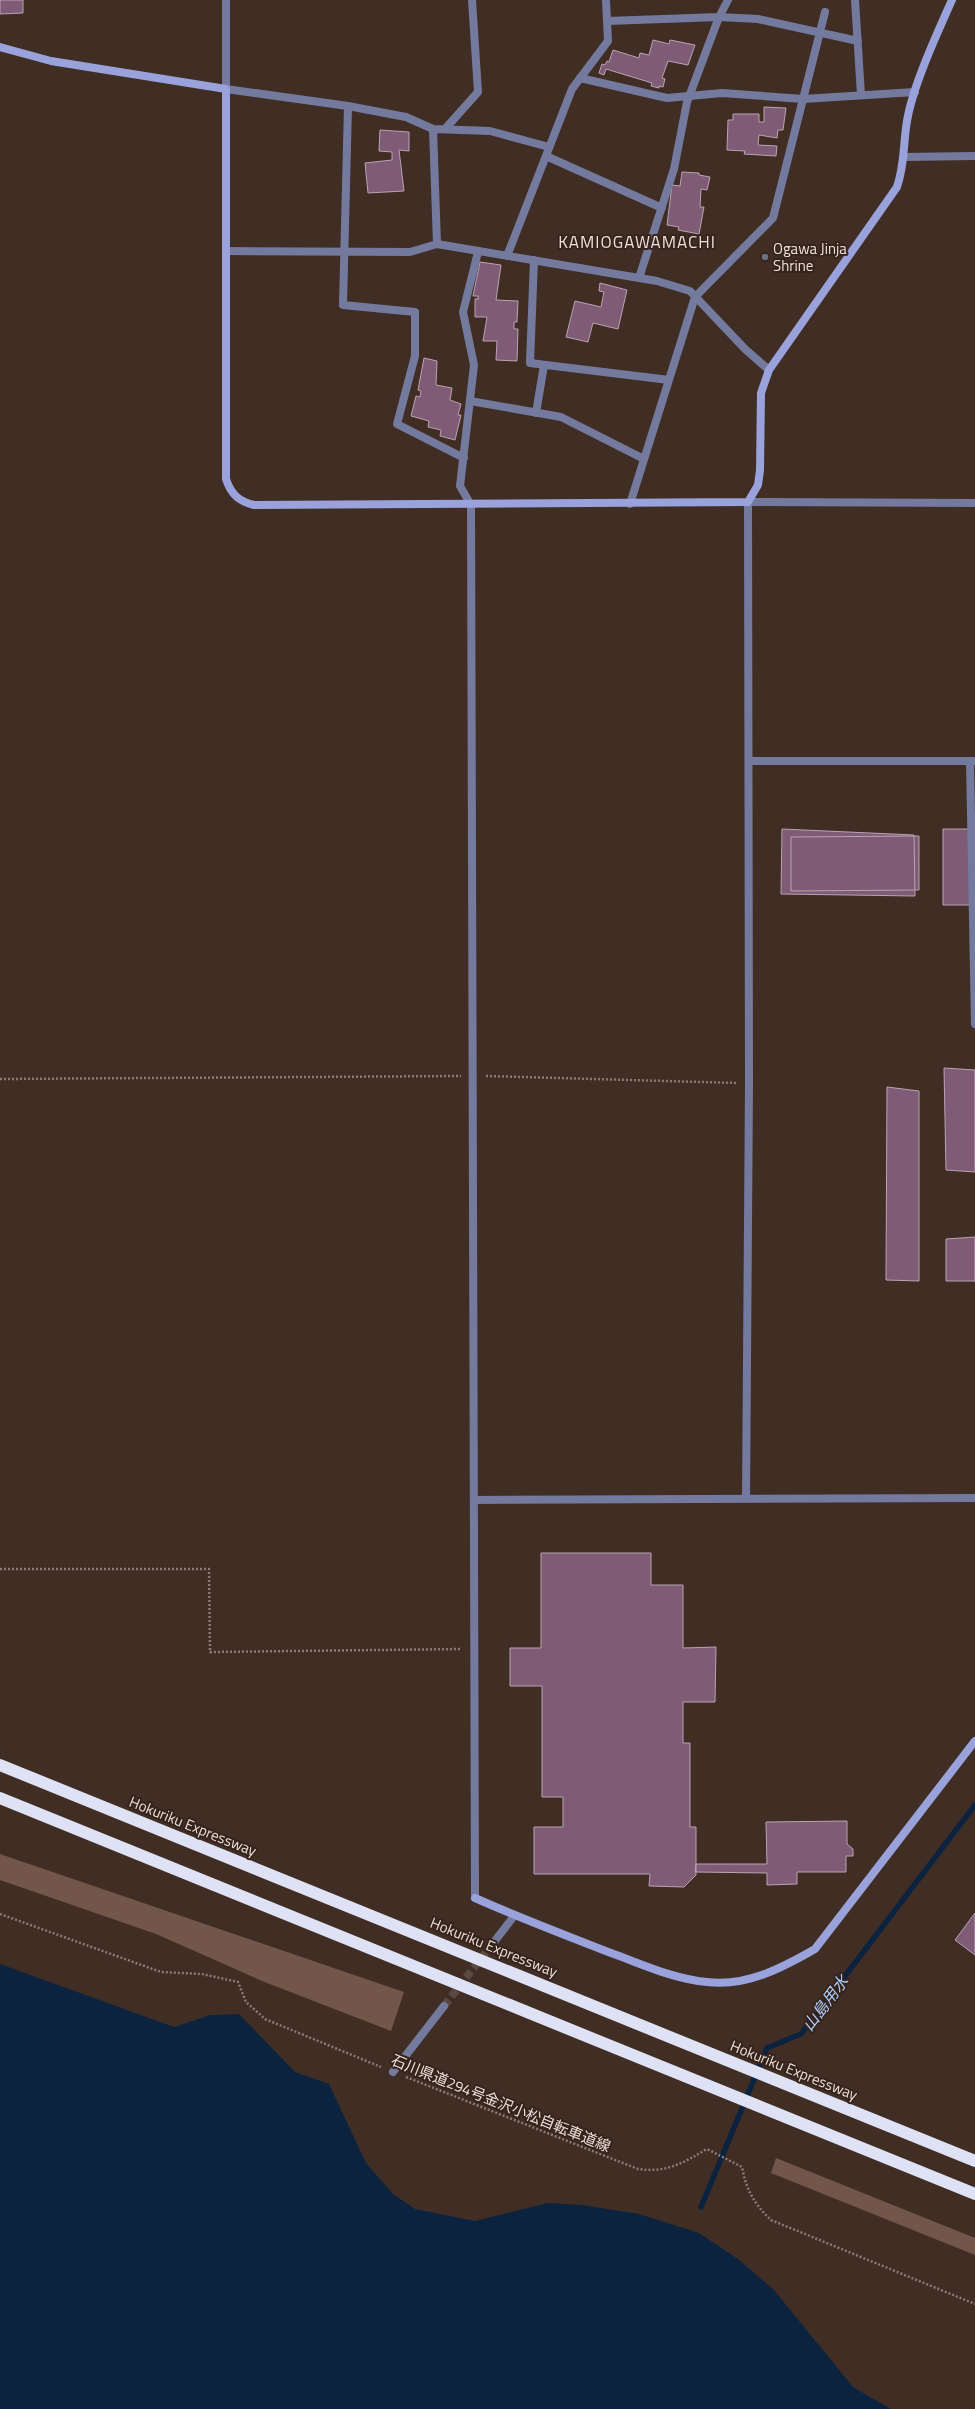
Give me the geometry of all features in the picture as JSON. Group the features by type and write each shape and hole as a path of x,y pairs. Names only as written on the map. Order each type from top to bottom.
{"highway":[{"name":"Hokuriku Expressway","path":"0,1764 975,2161"},
{"path":"0,1798 975,2194"}],"street":[{"path":"226,0 226,479 230,490 243,502 254,505 471,505 748,502 975,503"},
{"path":"445,130 478,92 472,0"},
{"path":"507,256 572,88 608,41 606,0"},
{"path":"639,278 674,168 689,96 718,17 728,0"},
{"path":"855,0 862,96"},
{"path":"746,1499 749,1084 748,502 758,485 760,470 761,393 769,370 897,187 904,168 907,121 915,92 952,0"},
{"path":"630,504 695,297 773,218 825,12"},
{"path":"607,21 718,17 758,19 858,41"},
{"path":"0,47 51,61 226,89 348,106 406,117 433,129 490,131 549,147"},
{"path":"580,78 668,98 722,93 803,99 915,92"},
{"path":"348,106 343,305 415,312 415,356 397,424 464,458"},
{"path":"433,129 437,244"},
{"path":"546,156 662,208"},
{"path":"904,157 975,156"},
{"path":"226,252 410,252 437,244 657,281 690,291 745,349 769,370"},
{"path":"478,252 463,312 474,365 460,486 471,505 475,1898 514,1916 663,1974 707,1982 756,1978 786,1966 815,1949 975,1741"},
{"path":"534,260 530,363 669,380"},
{"path":"536,413 544,365"},
{"path":"470,401 561,417 644,459"},
{"path":"749,761 972,761 975,1024"},
{"path":"474,1500 975,1498"},
{"path":"494,1942 514,1916"},
{"path":"393,2072 444,2006"}],"path":[{"path":"0,1079 472,1076 749,1084"},
{"path":"0,1570 209,1569 210,1652 474,1649"},
{"name":"石川県道294号金沢小松自転車道線","path":"0,1914 161,1972 202,1974 238,1982 246,2002 265,2019 393,2072 638,2169 654,2171 674,2167 708,2149 742,2167 746,2187 758,2208 771,2220 975,2304"}],"shaded area":[{"path":"0,1854 404,1992 391,2031 262,1981 156,1934 0,1880"},
{"path":"776,2158 975,2238 975,2255 771,2173"}],"water":[{"path":"0,1964 174,2027 210,2015 239,2014 295,2072 329,2084 366,2163 393,2194 415,2209 475,2221 548,2203 582,2205 639,2214 699,2233 738,2259 774,2290 853,2387 891,2409 0,2409"}],"building":[{"path":"0,0 23,0 23,13 0,14"},
{"path":"653,40 669,44 670,40 695,45 688,65 668,61 662,78 665,79 663,87 659,86 659,88 651,86 652,83 606,69 604,75 599,73 602,64 605,65 607,61 609,62 613,50 639,58 640,53 649,55"},
{"path":"764,107 786,108 783,130 778,130 777,138 759,135 758,145 777,146 776,156 744,154 745,151 727,150 728,120 733,120 733,114 759,114 759,122 764,122"},
{"path":"380,130 409,132 409,151 399,150 404,191 368,193 365,163 392,160 392,152 379,151"},
{"path":"682,172 699,173 699,175 710,177 707,190 701,189 700,207 704,207 699,234 678,230 679,227 667,225 672,185 680,186"},
{"path":"480,262 501,265 496,300 518,301 517,322 514,322 514,329 518,329 517,361 496,360 497,341 483,341 487,317 475,317 475,299 478,299 478,296 473,296"},
{"path":"600,283 627,290 618,329 593,323 588,342 566,337 575,301 601,307 604,292 599,291"},
{"path":"424,358 437,361 436,385 452,388 450,400 461,404 458,415 461,415 455,440 440,436 441,430 428,427 429,421 411,416 416,396 420,397 421,391 418,390"},
{"path":"782,829 914,835 915,896 781,894"},
{"path":"943,829 975,829 975,905 943,905"},
{"path":"919,836 919,890 791,891 791,837"},
{"path":"944,1068 975,1070 975,1172 946,1170"},
{"path":"887,1087 919,1091 919,1281 886,1280"},
{"path":"975,1237 975,1281 946,1281 946,1239"},
{"path":"541,1553 651,1553 651,1585 683,1585 683,1648 716,1647 715,1702 683,1702 683,1743 690,1743 690,1827 696,1827 696,1875 684,1887 649,1886 650,1874 534,1874 534,1827 563,1827 563,1797 542,1797 542,1686 510,1686 510,1648 541,1648"},
{"path":"847,1821 847,1844 853,1849 853,1856 846,1856 846,1872 797,1872 797,1884 767,1885 767,1873 695,1872 696,1864 767,1864 766,1822"},
{"path":"975,1913 975,1955 955,1940"}],"waterway":[{"name":"山島用水","path":"701,2207 767,2048 801,2034 975,1805"}],"tunnel":[{"path":"444,2006 494,1942"}],"place":[{"name":"Ogawa Jinja Shrine","path":"765,257"}],"district":[{"name":"KAMIOGAWAMACHI","path":"637,242"}]}
